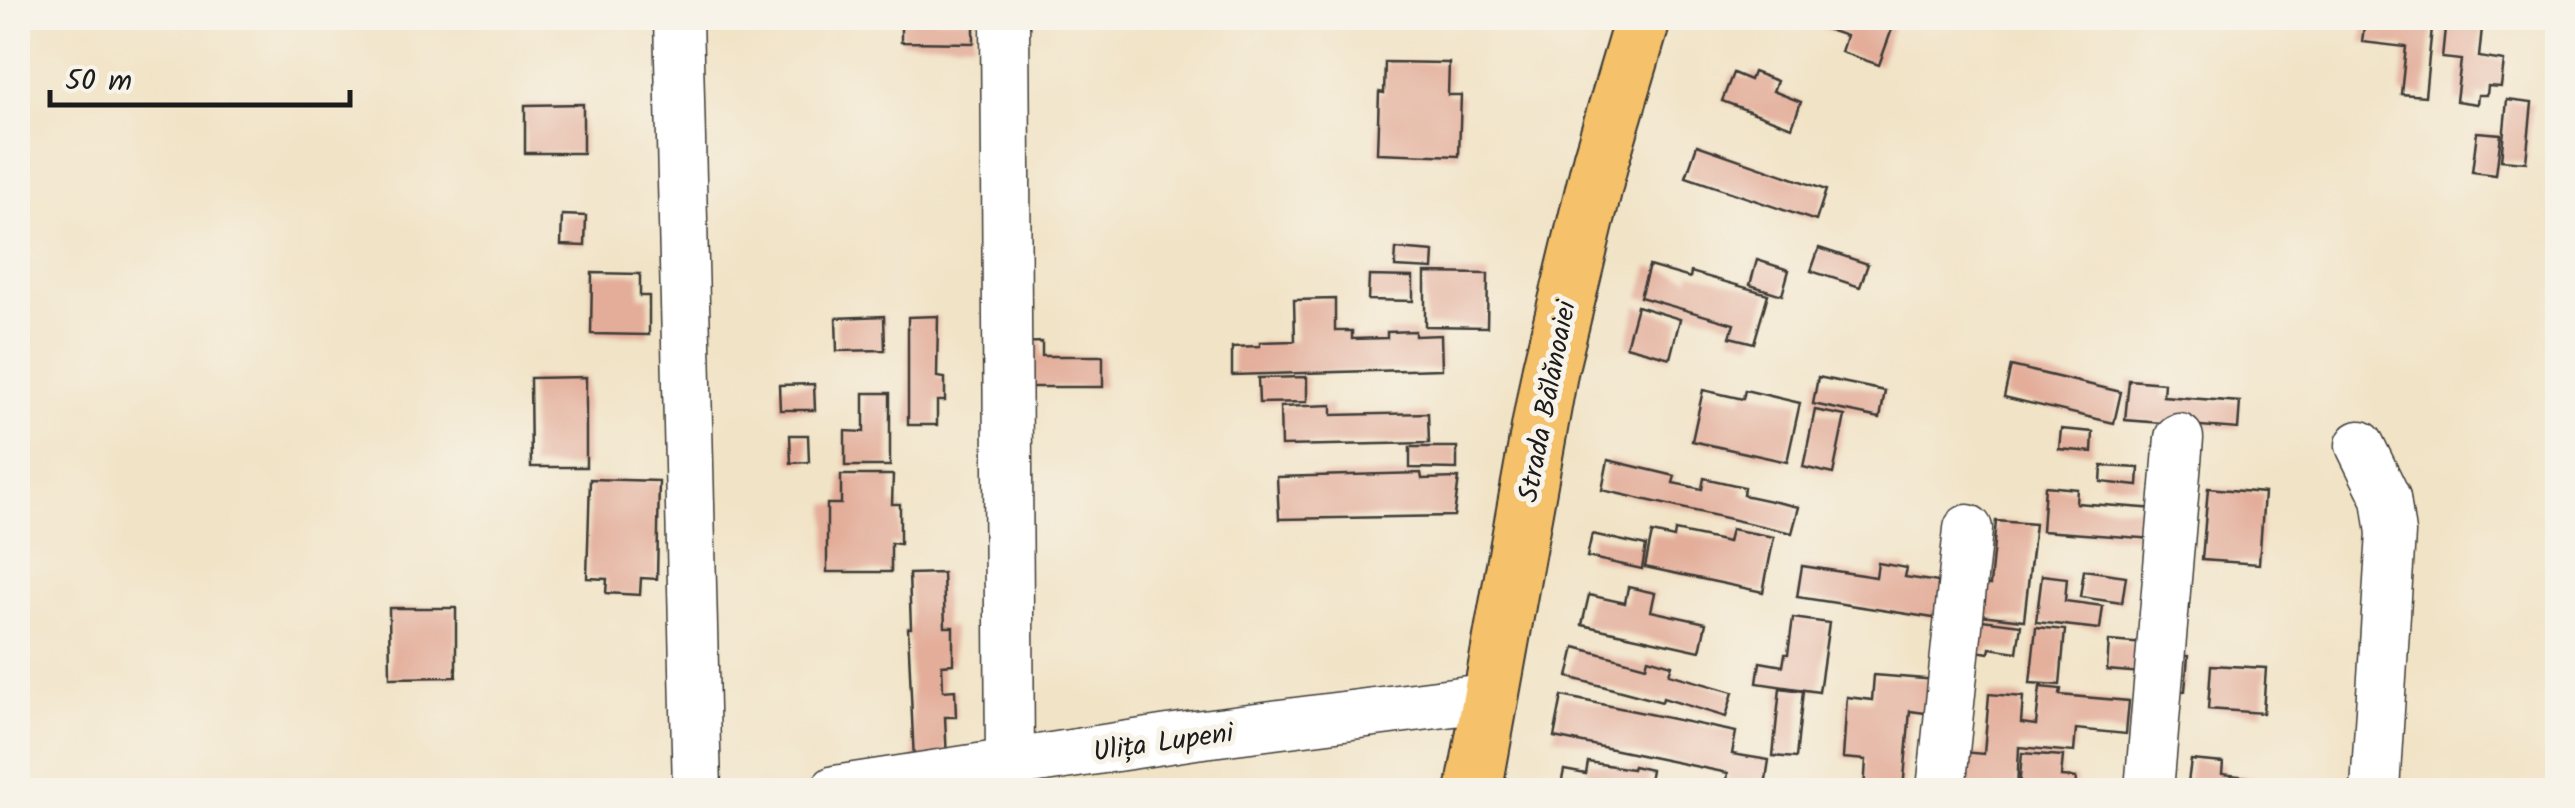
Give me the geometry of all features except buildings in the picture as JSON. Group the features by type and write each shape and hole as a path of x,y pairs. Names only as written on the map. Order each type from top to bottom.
{"main road":[{"name":"Strada Bălănoaiei","path":"1474,790 1553,353 1624,74 1644,18"}],"street":[{"path":"678,18 696,790"},
{"path":"1004,18 1010,764"},
{"path":"2149,790 2180,438"},
{"path":"2360,445 2386,498 2392,533 2375,790"},
{"path":"1941,790 1968,529"},
{"name":"Ulița Lupeni","path":"835,790 1233,730 1492,696"}]}
